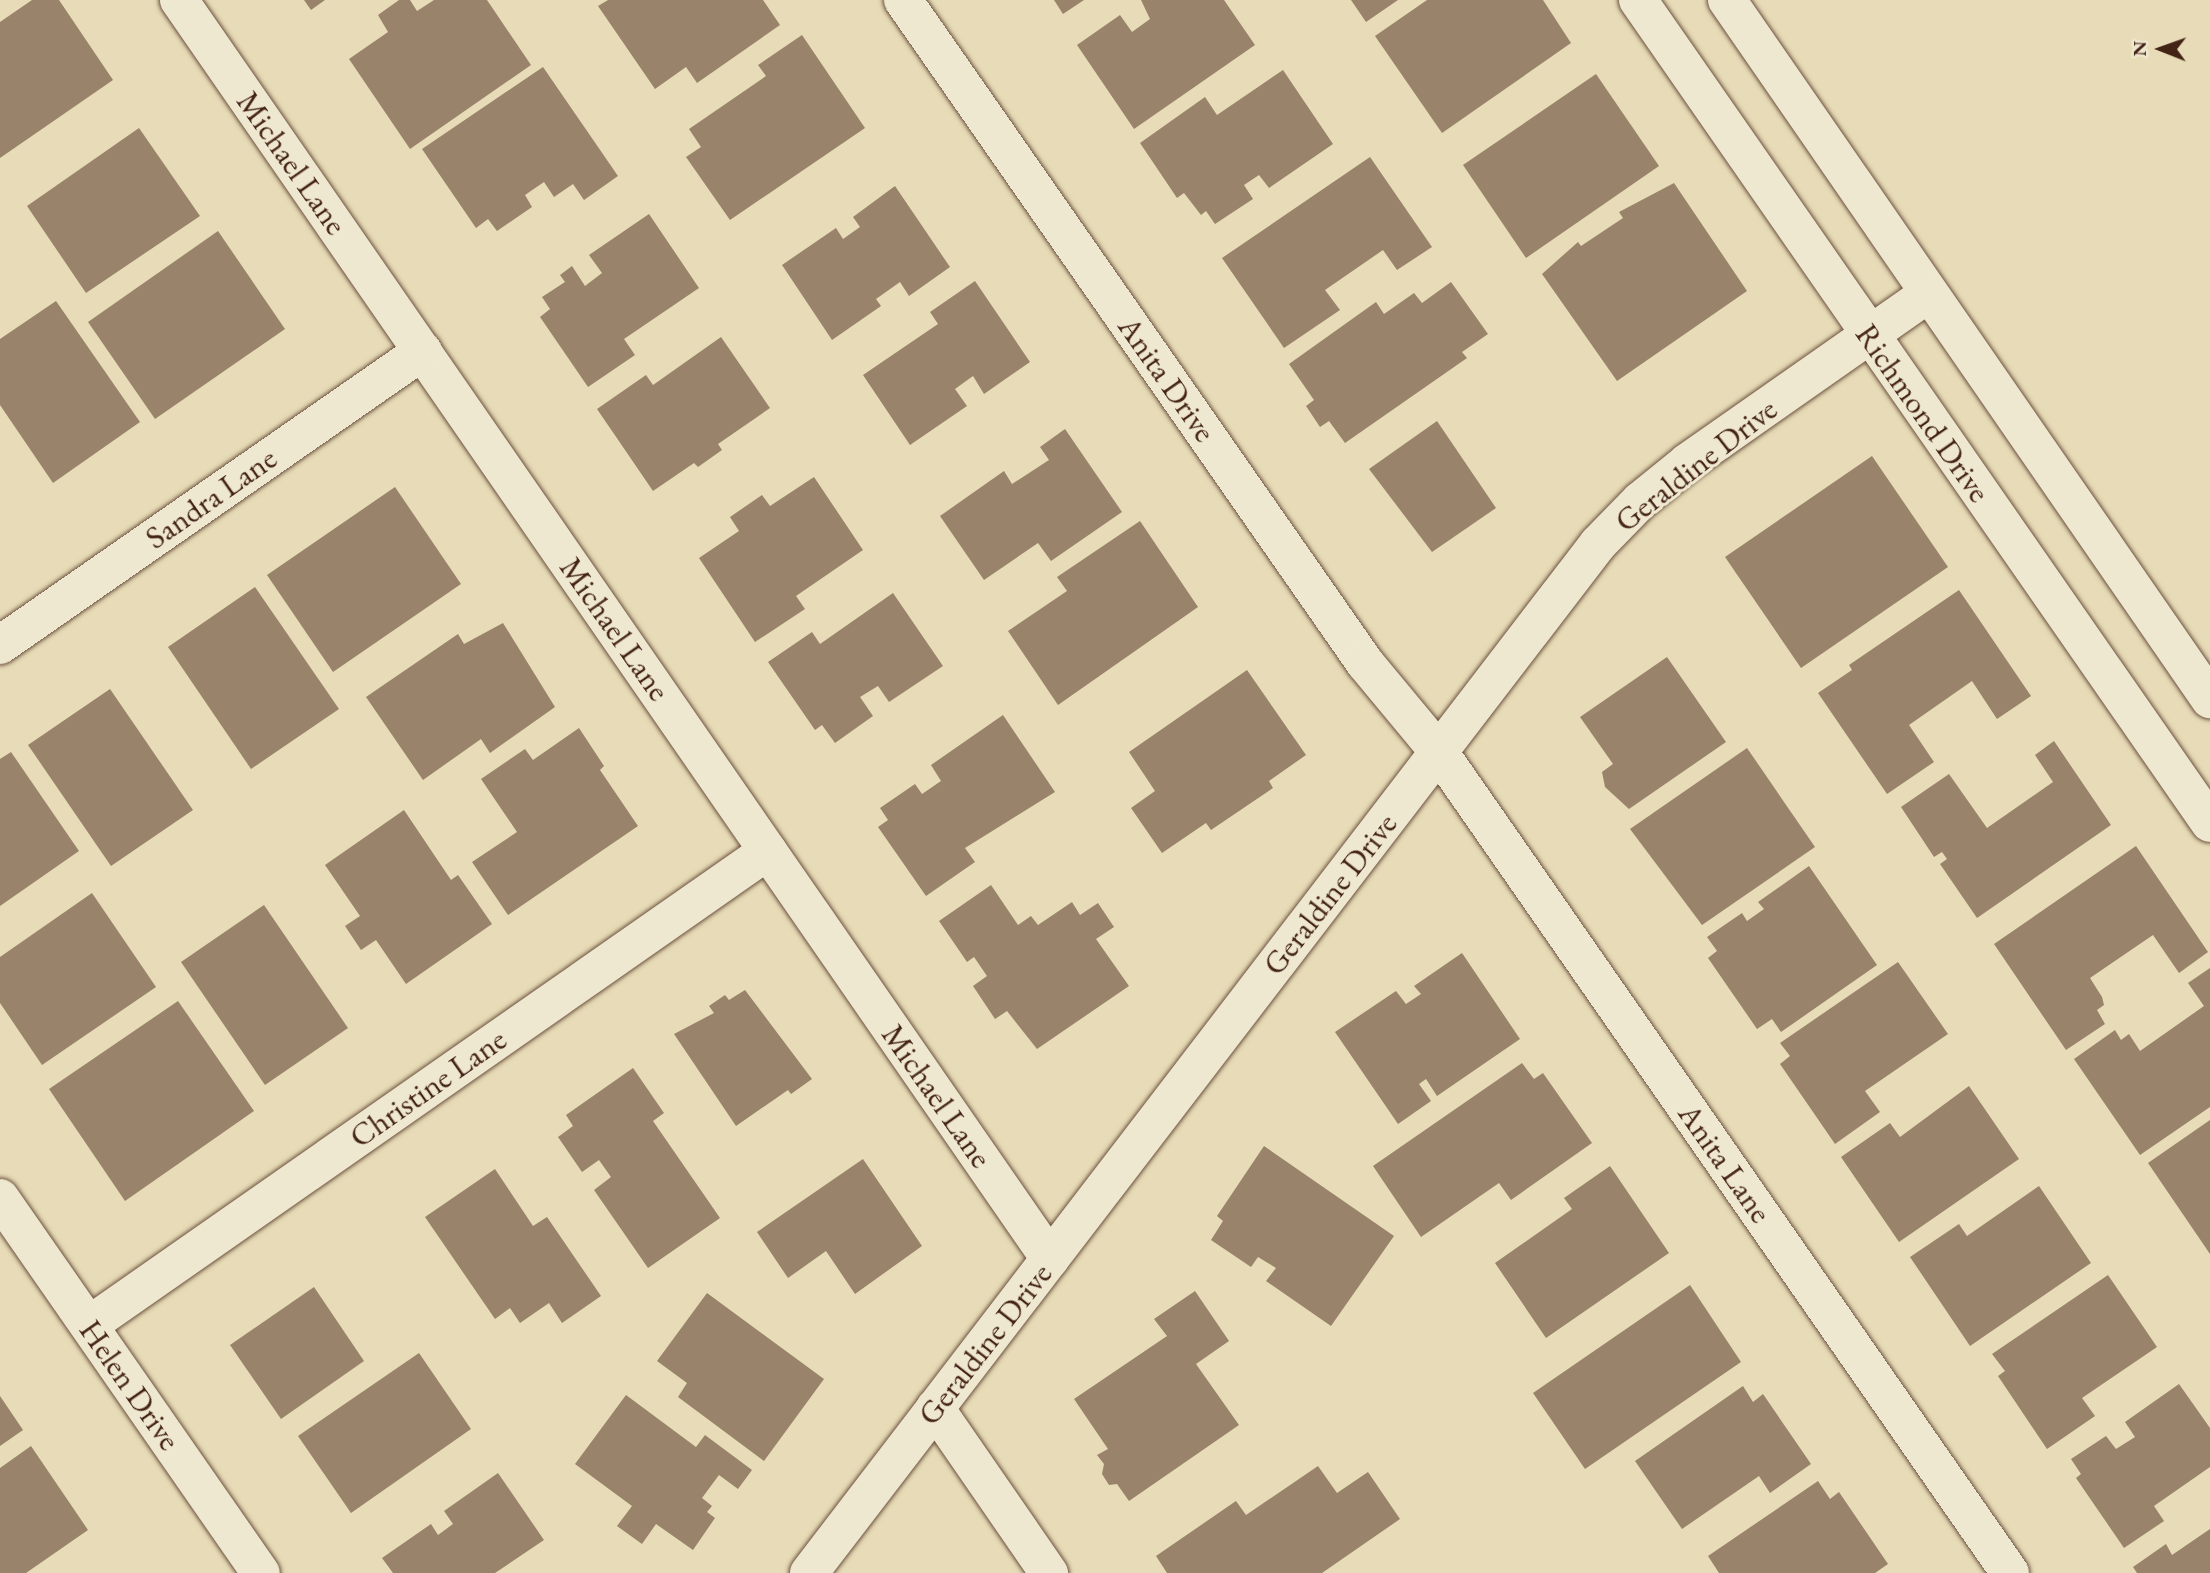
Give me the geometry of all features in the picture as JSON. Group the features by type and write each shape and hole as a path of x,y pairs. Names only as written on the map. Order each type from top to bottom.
{"street":[{"name":"Michael Lane","path":"179,0 1050,1259"},
{"name":"Anita Drive","path":"903,0 1365,663 1439,752"},
{"name":"Richmond Drive","path":"1638,0 1868,335 2210,823"},
{"path":"1727,0 2210,699"},
{"name":"Geraldine Drive","path":"808,1573 1598,544 1640,501 1928,294"},
{"name":"Sandra Lane","path":"0,645 423,351"},
{"name":"Anita Lane","path":"1439,752 2010,1573"},
{"name":"Christine Lane","path":"89,1325 768,851"},
{"name":"Helen Drive","path":"0,1198 261,1573"},
{"path":"935,1408 1049,1573"}],"building":[{"path":"32,0 59,0 113,80 0,158 0,22"},
{"path":"304,0 325,0 311,10"},
{"path":"399,0 410,0 417,11 434,0 487,0 531,65 410,149 349,59 388,32 378,15"},
{"path":"608,0 763,0 780,25 697,83 686,67 655,89 598,6"},
{"path":"1054,0 1084,0 1063,14"},
{"path":"1141,0 1224,0 1255,45 1134,129 1077,45 1120,15 1132,32 1150,19"},
{"path":"1351,0 1398,0 1366,22"},
{"path":"1427,0 1543,0 1571,43 1442,133 1375,36"},
{"path":"802,35 865,128 730,220 686,157 701,147 689,129 766,76 758,65"},
{"path":"543,67 618,176 584,200 573,184 554,197 544,182 525,195 532,207 497,231 488,219 476,228 422,149"},
{"path":"1283,70 1333,144 1269,188 1259,175 1244,185 1253,199 1215,224 1206,211 1201,215 1184,193 1177,198 1140,143 1205,97 1217,115"},
{"path":"1596,74 1659,166 1526,258 1463,165"},
{"path":"139,128 200,216 86,293 27,206"},
{"path":"1370,157 1432,247 1397,270 1383,250 1325,290 1340,310 1284,348 1222,258"},
{"path":"1674,183 1747,291 1617,381 1542,274 1578,242 1581,246 1623,218 1619,212"},
{"path":"895,186 950,267 909,296 900,282 876,299 881,306 832,340 782,265 836,228 843,239 860,227 853,217"},
{"path":"649,214 699,288 624,339 635,355 588,387 540,317 550,309 542,297 565,282 560,275 572,266 585,286 602,273 589,255"},
{"path":"218,231 285,329 155,419 88,322"},
{"path":"975,281 1030,362 984,394 973,376 955,389 967,406 910,445 863,375 938,324 930,312"},
{"path":"1451,282 1488,334 1462,352 1467,358 1345,443 1329,421 1320,427 1306,406 1314,400 1289,364 1376,302 1384,314 1414,293 1422,303"},
{"path":"56,301 140,422 53,483 0,405 0,339"},
{"path":"721,337 770,408 718,444 722,450 698,467 694,463 653,491 597,409 646,375 653,385"},
{"path":"1437,421 1496,508 1432,552 1369,469"},
{"path":"1065,429 1122,512 1051,561 1038,543 984,580 940,516 1004,471 1012,484 1049,460 1040,447"},
{"path":"1872,456 1948,567 1801,668 1725,557"},
{"path":"814,477 863,550 796,596 805,609 755,642 699,558 739,531 730,517 762,495 770,506"},
{"path":"395,487 461,584 333,672 267,575"},
{"path":"1140,521 1198,607 1058,705 1008,631 1067,591 1057,577"},
{"path":"255,587 339,709 251,769 168,647"},
{"path":"1959,590 2031,696 1997,719 1972,681 1909,725 1934,762 1887,794 1818,693 1852,670 1849,665"},
{"path":"893,593 943,666 889,702 878,686 860,697 873,716 835,743 822,725 815,730 768,662 812,632 820,644"},
{"path":"503,623 555,707 490,753 481,739 423,780 366,697 458,634 464,644"},
{"path":"1667,657 1726,742 1629,809 1605,787 1602,772 1613,764 1580,717"},
{"path":"1247,670 1306,755 1269,781 1273,788 1211,830 1206,823 1162,853 1131,808 1155,791 1129,752"},
{"path":"110,689 193,810 111,866 28,745"},
{"path":"1003,715 1055,792 965,848 975,862 926,896 878,827 888,820 880,808 915,784 922,794 941,781 931,765"},
{"path":"579,728 604,766 600,770 638,826 508,915 472,862 517,832 481,779 525,749 533,760"},
{"path":"2054,741 2111,825 1977,918 1940,864 1947,859 1942,852 1934,857 1901,807 1949,774 1987,828 2053,782 2035,755"},
{"path":"1747,748 1815,847 1702,925 1630,829"},
{"path":"11,752 79,851 0,906 0,759"},
{"path":"404,810 451,880 458,875 492,924 406,984 376,940 361,950 345,926 360,916 325,865"},
{"path":"2136,846 2208,952 2179,973 2153,935 2090,978 2102,997 2104,1005 2097,1010 2105,1024 2066,1050 1994,944"},
{"path":"1809,866 1877,965 1781,1032 1772,1019 1757,1029 1708,958 1717,951 1707,937 1742,913 1747,921 1764,909 1758,902"},
{"path":"991,885 1018,925 1031,916 1038,925 1072,902 1080,915 1098,903 1114,927 1096,939 1129,986 1037,1049 1007,1011 995,1019 973,986 987,976 974,957 967,962 939,921"},
{"path":"92,893 156,987 42,1065 0,1003 0,957"},
{"path":"264,905 348,1028 265,1085 181,962"},
{"path":"1462,953 1520,1039 1437,1096 1426,1079 1419,1084 1431,1101 1398,1124 1335,1032 1396,991 1406,1004 1421,994 1414,986"},
{"path":"1898,962 1948,1034 1865,1091 1880,1112 1835,1144 1780,1064 1790,1056 1780,1043"},
{"path":"2210,968 2210,1107 2140,1155 2074,1059 2115,1030 2121,1040 2129,1034 2140,1051 2204,1006 2188,983"},
{"path":"745,990 812,1079 791,1094 788,1090 736,1126 674,1034 714,1013 709,1006 725,995 729,1000"},
{"path":"178,1001 254,1111 125,1201 49,1089"},
{"path":"1522,1063 1534,1079 1543,1073 1592,1143 1511,1200 1499,1183 1421,1237 1373,1166"},
{"path":"633,1068 664,1113 653,1121 720,1218 648,1268 594,1190 611,1177 599,1160 582,1172 558,1137 573,1126 566,1115"},
{"path":"1969,1086 2019,1159 1899,1242 1841,1157 1890,1123 1900,1137"},
{"path":"2210,1120 2210,1254 2148,1163"},
{"path":"1264,1146 1394,1236 1331,1326 1266,1281 1276,1268 1258,1257 1251,1267 1211,1240 1223,1221 1217,1216"},
{"path":"863,1159 922,1246 855,1294 826,1251 788,1278 757,1232"},
{"path":"1610,1166 1669,1253 1546,1338 1495,1263 1572,1209 1564,1198"},
{"path":"495,1169 533,1226 547,1217 601,1296 562,1323 549,1303 520,1323 510,1308 495,1319 425,1217"},
{"path":"2039,1186 2091,1263 1970,1346 1910,1257 1959,1224 1967,1236"},
{"path":"2108,1275 2157,1347 2082,1398 2095,1416 2047,1449 1998,1376 2005,1371 1992,1354"},
{"path":"1690,1285 1741,1362 1585,1469 1533,1393"},
{"path":"314,1287 364,1361 281,1419 230,1345"},
{"path":"1195,1291 1229,1341 1196,1364 1239,1425 1129,1501 1117,1484 1109,1485 1102,1474 1104,1464 1097,1455 1108,1449 1074,1399 1167,1336 1154,1319"},
{"path":"707,1293 824,1379 764,1461 678,1397 687,1383 657,1361"},
{"path":"419,1353 471,1429 351,1513 298,1436"},
{"path":"2179,1384 2210,1428 2210,1467 2154,1506 2164,1521 2124,1548 2076,1478 2081,1474 2071,1459 2106,1436 2116,1449 2135,1437 2125,1422"},
{"path":"1743,1386 1753,1402 1763,1394 1811,1464 1770,1493 1759,1476 1682,1529 1635,1461"},
{"path":"626,1395 696,1447 705,1435 752,1470 738,1489 719,1475 702,1498 712,1506 707,1512 715,1518 693,1550 656,1524 642,1544 617,1526 632,1506 575,1464"},
{"path":"0,1396 23,1430 0,1446"},
{"path":"31,1446 88,1530 26,1573 0,1573 0,1468"},
{"path":"1318,1466 1337,1493 1368,1472 1400,1519 1322,1573 1167,1573 1156,1556 1236,1501 1246,1515"},
{"path":"498,1473 544,1540 495,1573 393,1573 382,1558 431,1524 438,1535 453,1524 444,1511"},
{"path":"1818,1481 1830,1499 1839,1492 1888,1564 1875,1573 1719,1573 1708,1556"},
{"path":"2210,1529 2210,1573 2137,1573 2133,1567 2166,1544 2172,1555"}]}
